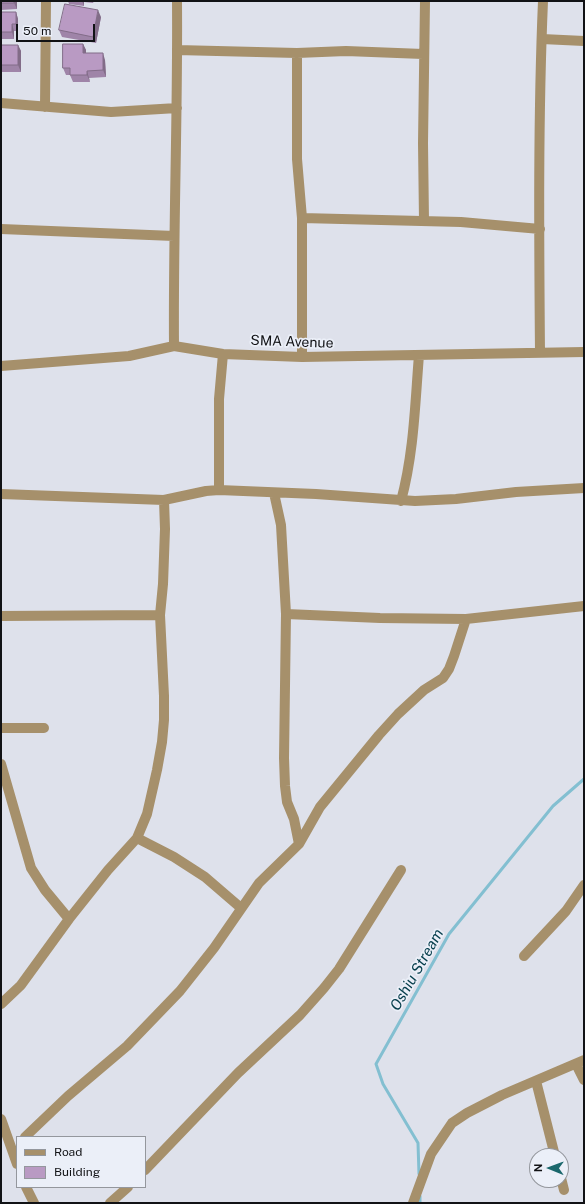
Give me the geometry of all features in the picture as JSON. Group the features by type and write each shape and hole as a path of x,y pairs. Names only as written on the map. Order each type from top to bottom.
{"street":[{"path":"45,107 46,1"},
{"path":"174,346 177,1"},
{"path":"424,221 423,54 425,1"},
{"path":"540,354 543,1"},
{"path":"542,39 584,41"},
{"path":"177,50 298,53 346,51 423,54"},
{"path":"298,53 297,159 302,218 302,357"},
{"path":"1,103 111,112 177,108"},
{"path":"302,218 461,222 540,229"},
{"path":"1,229 174,236"},
{"name":"SMA Avenue","path":"1,366 129,356 174,346 222,354 302,357 540,354 584,352"},
{"path":"219,490 222,354"},
{"path":"401,501 411,453 419,355"},
{"path":"1,494 164,500 206,491 219,490 316,494 401,501 456,499 516,492 584,488"},
{"path":"274,493 281,525 286,614 284,758 287,802 294,820 299,844"},
{"path":"1,1004 21,985 69,919 108,870 137,838 147,814 162,742 164,696 160,615 165,529 164,500"},
{"path":"286,614 380,618 466,619 584,606"},
{"path":"1,616 160,615"},
{"path":"26,1136 68,1096 127,1046 180,991 214,948 259,883 299,844 320,807 379,735 398,714 424,690 443,678 451,663 466,619"},
{"path":"1,728 44,728"},
{"path":"1,764 31,868 45,890 69,919"},
{"path":"137,838 174,857 205,877 241,908"},
{"path":"146,1169 238,1073 300,1015 324,988 339,969 401,870"},
{"path":"524,956 566,911 584,885"},
{"path":"414,1198 431,1154 452,1123 467,1113 502,1095 580,1062 584,1080"},
{"path":"536,1081 553,1148"},
{"path":"1,1119 14,1147 16,1158"},
{"path":"26,1188 34,1203"},
{"path":"110,1203 127,1188"}],"building":[{"path":"1,1 14,1 14,3 1,3"},
{"path":"65,4 98,10 93,37 59,30"},
{"path":"1,12 16,12 16,24 12,24 12,32 1,32"},
{"path":"63,44 83,44 83,53 103,53 103,70 87,71 87,75 70,75 70,68 63,68"},
{"path":"1,45 18,45 18,65 1,65"}],"waterway":[{"name":"Oshiu Stream","path":"419,1174 418,1143 383,1084 376,1064 449,934 553,806 584,779"},
{"name":"Oshiu Stream","path":"420,1196 420,1203"}]}
